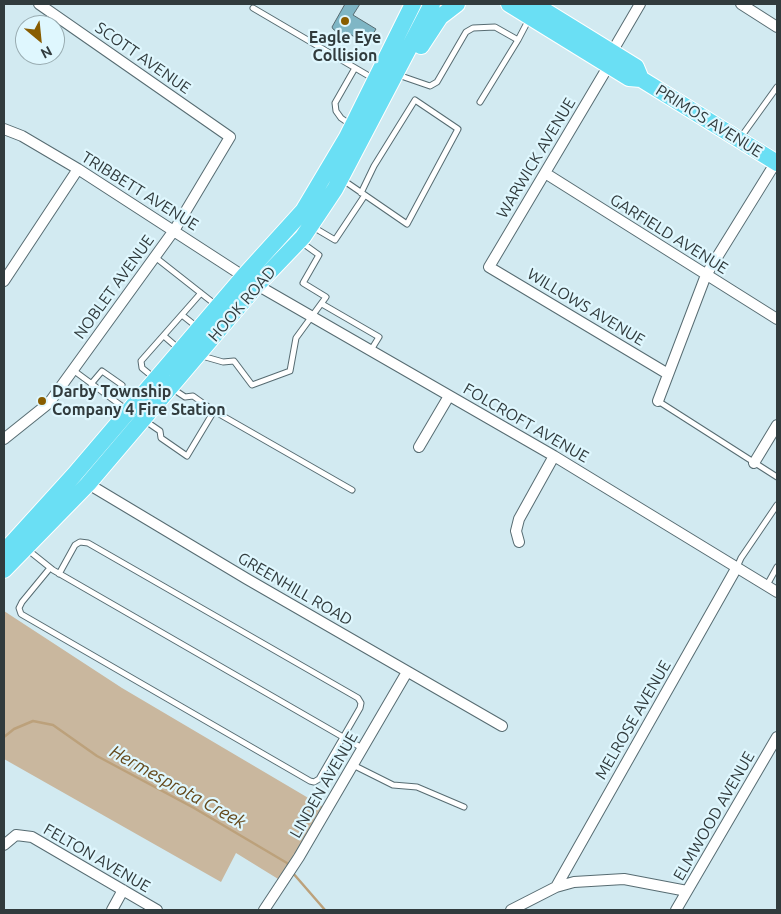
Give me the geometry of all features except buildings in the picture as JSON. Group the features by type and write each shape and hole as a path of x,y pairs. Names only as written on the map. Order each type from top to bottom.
{"main road":[{"name":"HOOK ROAD","path":"4,570 25,548 81,479 129,412 218,307 299,241 311,226 340,179 381,86 413,4"},
{"name":"HOOK ROAD","path":"5,547 144,420 199,355 251,280 303,212 353,126 381,86 432,4"},
{"path":"381,86 401,76 440,17 457,4"},
{"name":"PRIMOS AVENUE","path":"509,4 532,10 611,59 636,67 641,79 776,163"}],"street":[{"name":"SCOTT AVENUE","path":"39,4 230,137"},
{"name":"WARWICK AVENUE","path":"490,267 611,59 640,4"},
{"path":"741,4 777,27"},
{"name":"TRIBBETT AVENUE","path":"4,129 22,136 78,169 175,229 251,280"},
{"name":"NOBLET AVENUE","path":"4,439 49,403 175,229 230,137"},
{"path":"658,402 706,275 776,163"},
{"path":"4,281 78,169"},
{"name":"GARFIELD AVENUE","path":"545,173 777,319"},
{"name":"WILLOWS AVENUE","path":"490,267 668,374"},
{"name":"FOLCROFT AVENUE","path":"251,280 554,456 777,592"},
{"path":"419,447 449,396"},
{"path":"754,463 777,425"},
{"path":"519,542 516,531 519,519 554,456"},
{"name":"GREENHILL ROAD","path":"81,479 502,726"},
{"name":"MELROSE AVENUE","path":"556,887 737,567"},
{"name":"LINDEN AVENUE","path":"264,910 299,857 407,672"},
{"name":"ELMWOOD AVENUE","path":"676,910 777,737"},
{"name":"FELTON AVENUE","path":"4,845 12,837 20,834 40,840 157,910"},
{"path":"511,910 556,887 574,882 624,879 687,891"},
{"path":"112,910 123,890"}],"lane":[{"path":"253,8 355,68 381,86"},
{"path":"480,102 518,40 532,10"},
{"path":"401,76 430,86 437,82 461,39 466,32 473,28 495,27 518,40"},
{"path":"353,126 341,118 336,111 335,103 355,68"},
{"path":"739,140 777,87"},
{"path":"311,226 335,240 363,194 374,166 415,100 458,129 408,224 363,194 340,179"},
{"path":"199,355 223,362 234,361 252,385 290,371 296,338 314,317 326,297 302,283 319,255 299,241"},
{"path":"155,257 218,307"},
{"path":"157,380 142,368 141,364 201,293"},
{"path":"322,304 379,337 371,350"},
{"path":"182,315 200,329"},
{"path":"164,336 181,351"},
{"path":"72,370 129,412"},
{"path":"91,384 102,371 122,385 112,399"},
{"path":"171,388 185,397 193,396 214,411 352,490"},
{"path":"658,402 777,477"},
{"path":"144,420 160,431 161,438 187,456 214,411"},
{"path":"737,567 772,509 777,505"},
{"path":"50,568 22,602 19,608 24,616 310,780 314,782 319,779 344,739 360,708 361,703 358,698 88,543 80,542 75,546 59,574"},
{"path":"25,548 59,574 344,739 363,748"},
{"path":"766,586 777,567"},
{"path":"353,764 393,785 417,787 464,807"}],"shaded area":[{"path":"4,611 122,688 327,809 283,882 236,853 221,882 4,759"}],"waterway":[{"name":"Hermesprota Creek","path":"4,737 14,729 33,721 53,725 97,756 194,808 287,863 289,867"},
{"name":"Hermesprota Creek","path":"292,872 325,910"}],"place":[{"name":"Eagle Eye Collision","path":"345,21"},
{"name":"Darby Township Company 4 Fire Station","path":"42,401"}]}
